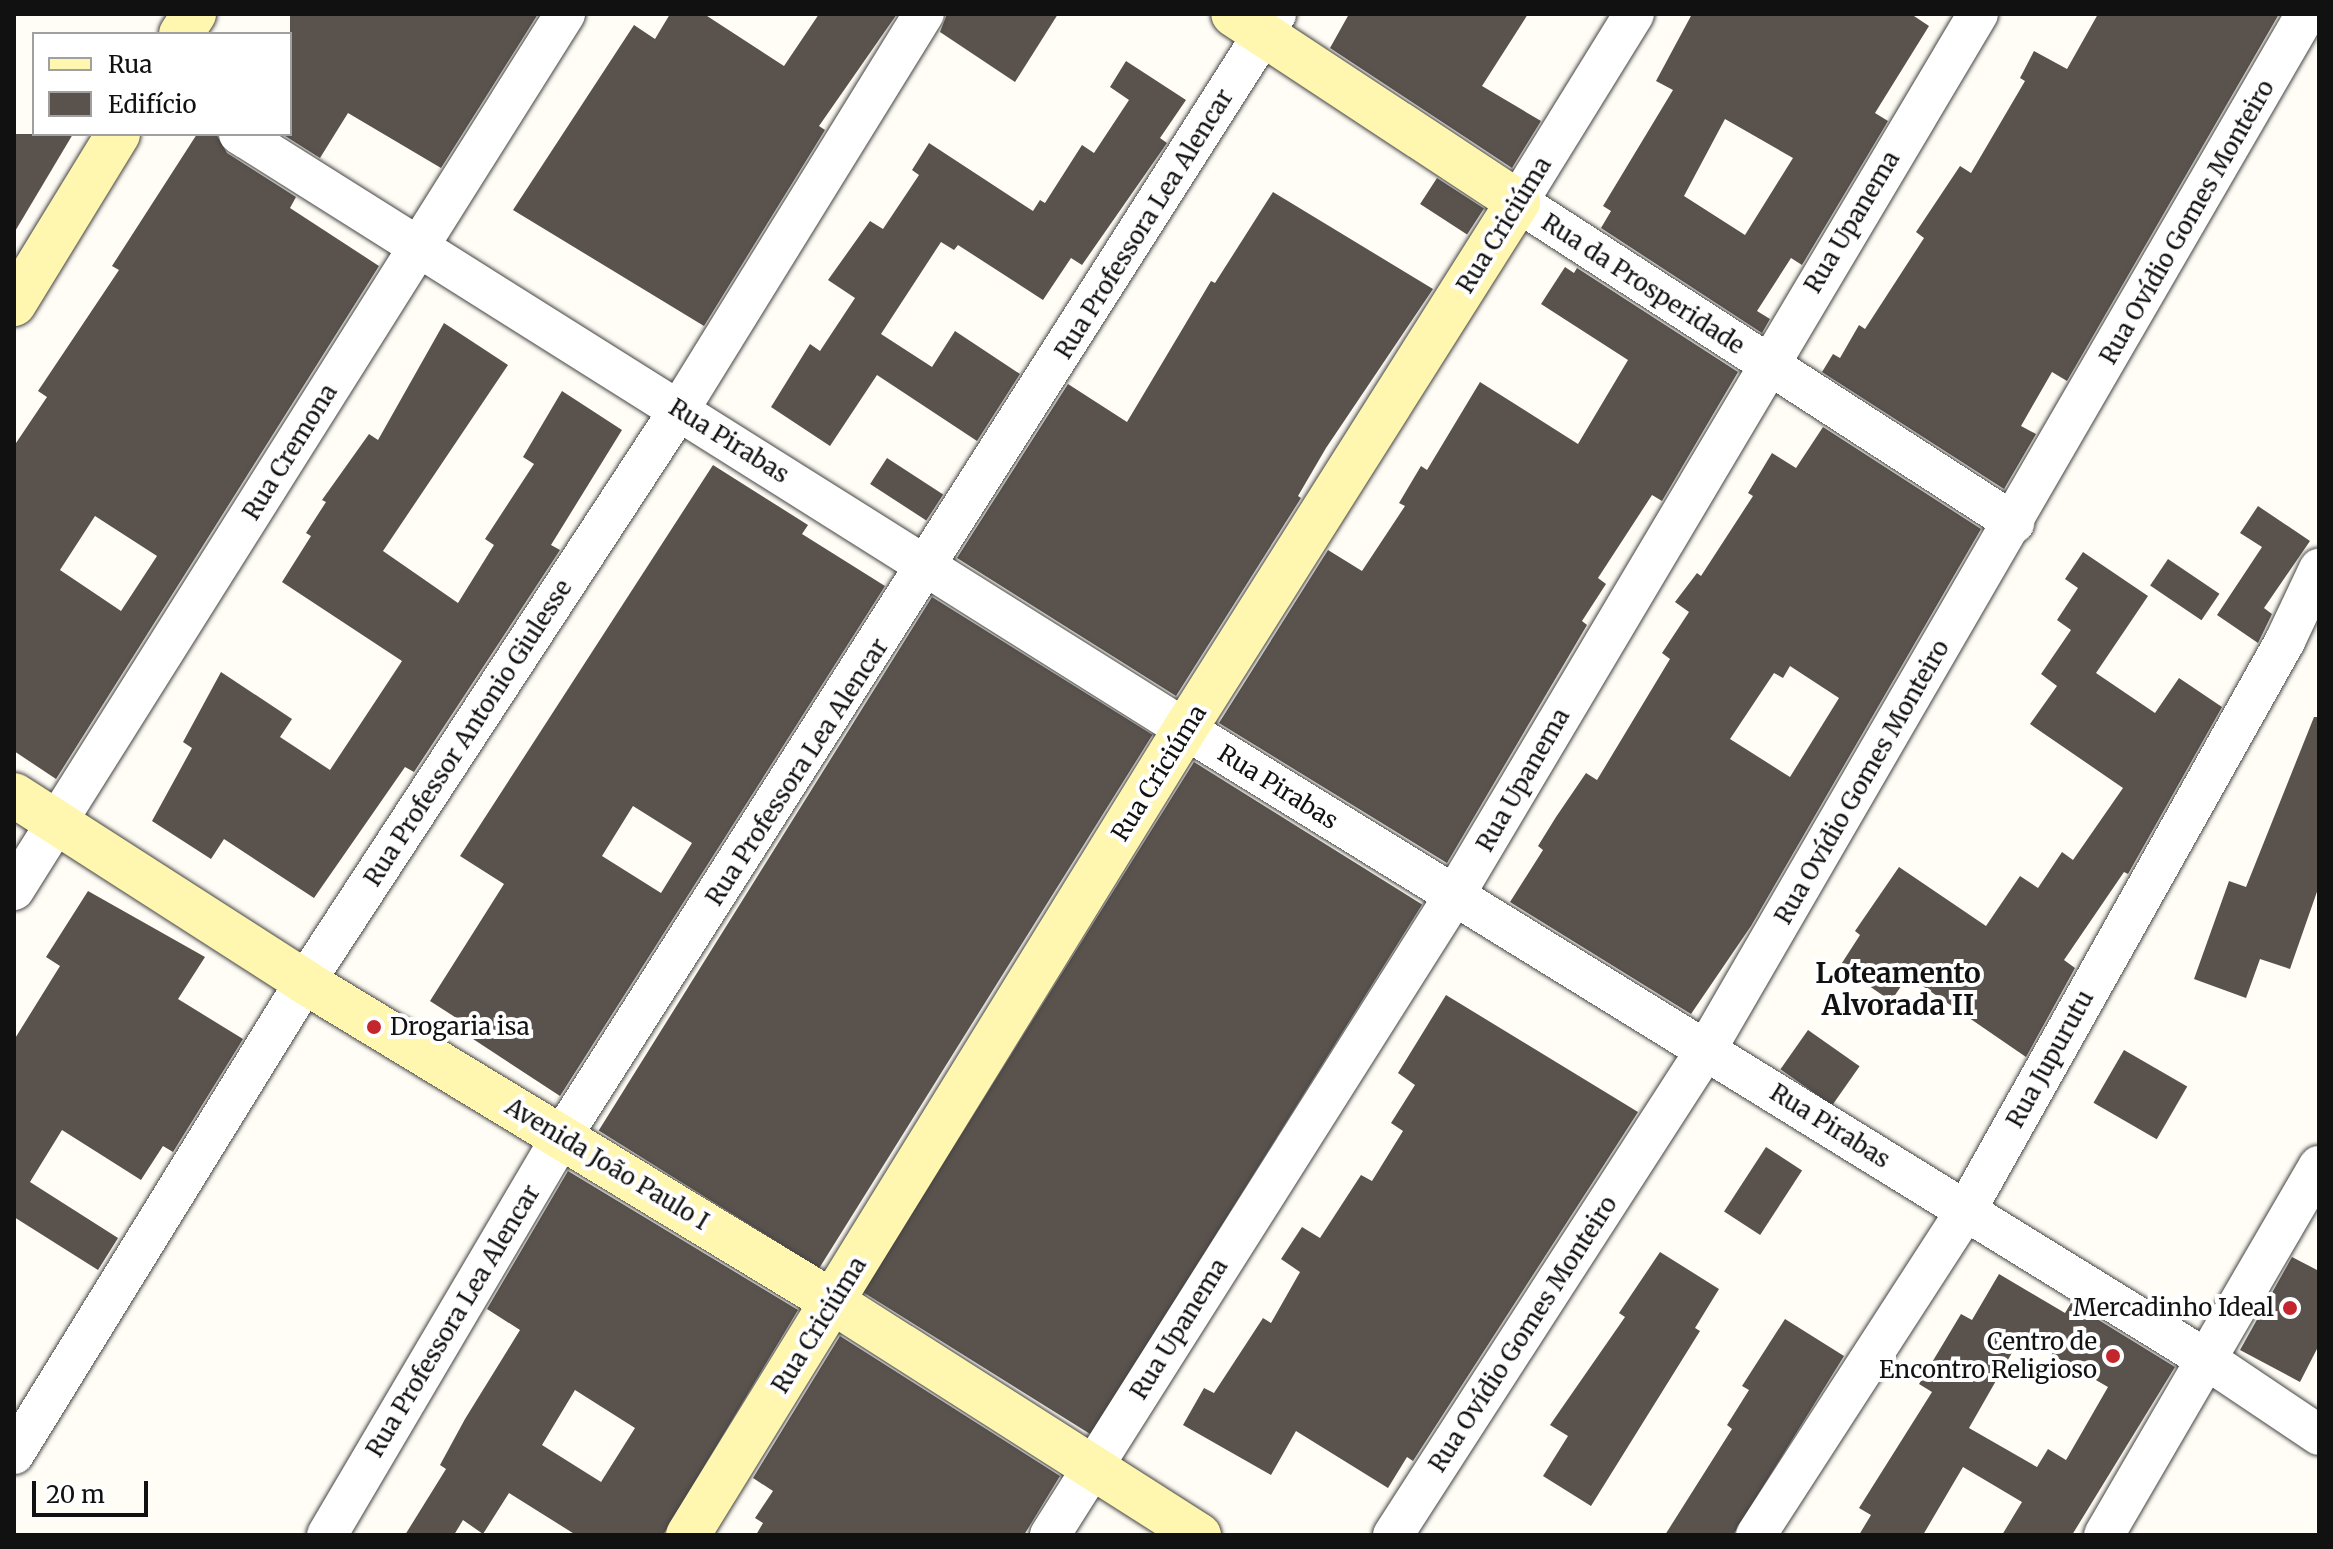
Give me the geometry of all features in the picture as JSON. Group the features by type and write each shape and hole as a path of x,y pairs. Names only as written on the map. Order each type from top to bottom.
{"street":[{"path":"182,32 194,14"},
{"name":"Rua Cremona","path":"14,890 565,14"},
{"name":"Rua Professor Antonio Giulesse","path":"14,1454 305,982 679,410 924,14"},
{"name":"Rua Criciúma","path":"688,1535 1185,729 1634,14"},
{"name":"Rua Upanema","path":"1050,1535 1454,896 1766,364 1978,14"},
{"name":"Rua Ovídio Gomes Monteiro","path":"1393,1535 1707,1048 2014,523 2306,14"},
{"name":"Rua da Prosperidade","path":"1258,20 1518,202 2014,523"},
{"name":"Rua Professora Lea Alencar","path":"327,1535 562,1136 930,565 1258,20"},
{"path":"14,304 117,136"},
{"name":"Rua Pirabas","path":"242,136 930,565 1185,729 1707,1048 1965,1212 2206,1359 2319,1435"},
{"name":"Rua Jupurutu","path":"1756,1535 1965,1212 2285,641 2319,569"},
{"name":"Avenida João Paulo I","path":"14,795 305,982 833,1302 1199,1535"},
{"path":"2104,1535 2319,1166"}],"building":[{"path":"290,14 538,14 441,168 348,113 320,158 285,136 292,136"},
{"path":"670,14 704,14 784,66 819,14 897,14 819,126 825,130 704,326 513,210 634,25 655,39"},
{"path":"947,14 1058,14 1015,82 940,32"},
{"path":"1349,14 1528,14 1482,86 1541,121 1512,168 1330,48"},
{"path":"1692,14 1911,14 1929,26 1875,113 1888,121 1802,265 1791,258 1757,311 1770,319 1762,333 1601,228 1611,211 1603,206 1673,90 1656,81","holes":["1725,119 1793,158 1745,235 1684,196"]},
{"path":"2098,14 2279,14 2067,381 2052,372 2021,426 2036,434 2004,489 1822,372 1833,354 1840,358 1859,325 1865,329 1924,238 1916,232 1960,166 1971,173 2025,81 2020,78 2034,51 2067,69"},
{"path":"1126,61 1186,100 1160,138 1167,143 1082,265 1071,258 1043,300 958,245 954,250 941,242 881,334 932,367 955,331 1020,374 977,441 877,375 830,446 771,407 810,344 820,351 855,298 828,280 870,221 883,229 919,175 912,170 929,143 1033,211 1040,200 1045,203 1082,145 1094,153 1129,100 1110,87"},
{"path":"14,134 72,136 14,233"},
{"path":"196,136 217,136 227,153 296,197 290,208 379,266 56,779 14,751 14,446 47,397 38,391 119,270 112,266","holes":["95,516 157,556 121,611 60,570"]},
{"path":"1437,178 1484,208 1467,234 1420,204"},
{"path":"1273,192 1433,289 1326,448 1298,496 1301,498 1176,696 957,558 1068,384 1127,422 1211,281 1215,283"},
{"path":"1565,267 1574,273 1577,268 1738,372 1662,501 1652,495 1598,578 1606,584 1582,621 1587,625 1447,863 1219,723 1328,550 1362,571 1405,506 1399,503 1421,466 1427,470 1480,382 1578,444 1628,360 1541,304"},
{"path":"444,323 508,365 383,551 458,603 494,545 485,539 534,464 523,457 562,391 622,430 551,545 560,550 441,731 414,772 405,767 314,898 224,839 211,859 152,821 192,748 183,742 221,672 292,719 280,737 330,770 402,661 282,582 311,536 306,533 326,502 322,500 369,434 378,440"},
{"path":"1823,427 1981,529 1751,926 1691,1014 1510,902 1543,850 1538,846 1556,817 1586,773 1597,780 1670,659 1662,653 1689,612 1675,602 1697,573 1701,576 1753,496 1748,493 1772,453 1796,468","holes":["1790,666 1839,698 1790,777 1730,739 1774,673 1783,678"]},
{"path":"887,458 943,494 926,520 870,484"},
{"path":"713,465 808,525 802,534 885,586 560,1096 470,1037 475,1030 430,1001 504,884 460,856","holes":["633,806 692,843 661,893 602,856"]},
{"path":"2258,506 2310,541 2264,608 2272,614 2258,643 2217,615 2262,547 2240,533"},
{"path":"2083,552 2148,596 2096,673 2155,713 2179,678 2222,707 2128,874 2124,872 2064,960 2075,968 2026,1057 1908,976 1891,1001 1840,966 1860,935 1855,931 1899,867 1986,926 2020,876 2038,888 2062,852 2073,860 2123,788 2030,724 2057,686 2041,674 2071,630 2057,620 2078,588 2065,579"},
{"path":"2168,559 2219,594 2202,620 2150,586"},
{"path":"932,597 1152,735 819,1268 599,1130"},
{"path":"2314,717 2319,717 2319,886 2290,969 2260,959 2246,998 2194,979 2229,881 2246,887"},
{"path":"1194,762 1422,905 1091,1435 863,1292"},
{"path":"88,891 205,957 178,999 243,1039 173,1152 163,1146 141,1180 62,1130 30,1182 118,1238 98,1270 14,1217 14,1040 60,966 46,957"},
{"path":"1446,995 1638,1112 1413,1461 1407,1457 1388,1488 1296,1431 1271,1475 1183,1425 1204,1388 1214,1393 1263,1318 1271,1323 1300,1272 1281,1259 1302,1227 1320,1238 1361,1175 1372,1181 1403,1131 1391,1123 1415,1085 1398,1073"},
{"path":"1808,1030 1860,1066 1832,1105 1780,1069"},
{"path":"2124,1050 2187,1086 2157,1139 2094,1103"},
{"path":"1766,1147 1802,1170 1760,1235 1724,1212"},
{"path":"568,1171 798,1310 663,1535 576,1535 509,1493 483,1534 463,1520 454,1535 405,1535 446,1469 440,1465 465,1419 520,1330 487,1309","holes":["575,1390 635,1428 601,1482 542,1445"]},
{"path":"1660,1252 1719,1289 1695,1328 1700,1331 1591,1506 1543,1476 1568,1436 1550,1425 1625,1317 1619,1313"},
{"name":"Mercadinho Ideal","path":"2292,1257 2319,1271 2319,1345 2300,1382 2240,1350"},
{"path":"1999,1274 2065,1313 2071,1303 2175,1367 2072,1535 2002,1535 2022,1502 1963,1467 1923,1535 1859,1535 1871,1515 1859,1508 1932,1392 1919,1384 1961,1314 1972,1320","holes":["2021,1337 2108,1387 2066,1460 2048,1449 2037,1467 1969,1428"]},
{"path":"1785,1319 1844,1356 1733,1535 1665,1535 1732,1429 1727,1425 1749,1390 1742,1386"},
{"path":"840,1336 1060,1476 1024,1535 756,1535 763,1523 755,1518 773,1491 753,1478"}],"place":[{"name":"Drogaria isa","path":"374,1027"},
{"name":"Mercadinho Ideal","path":"2290,1308"},
{"name":"Centro de Encontro Religioso","path":"2113,1356"}],"district":[{"name":"Loteamento Alvorada II","path":"1898,989"}]}
